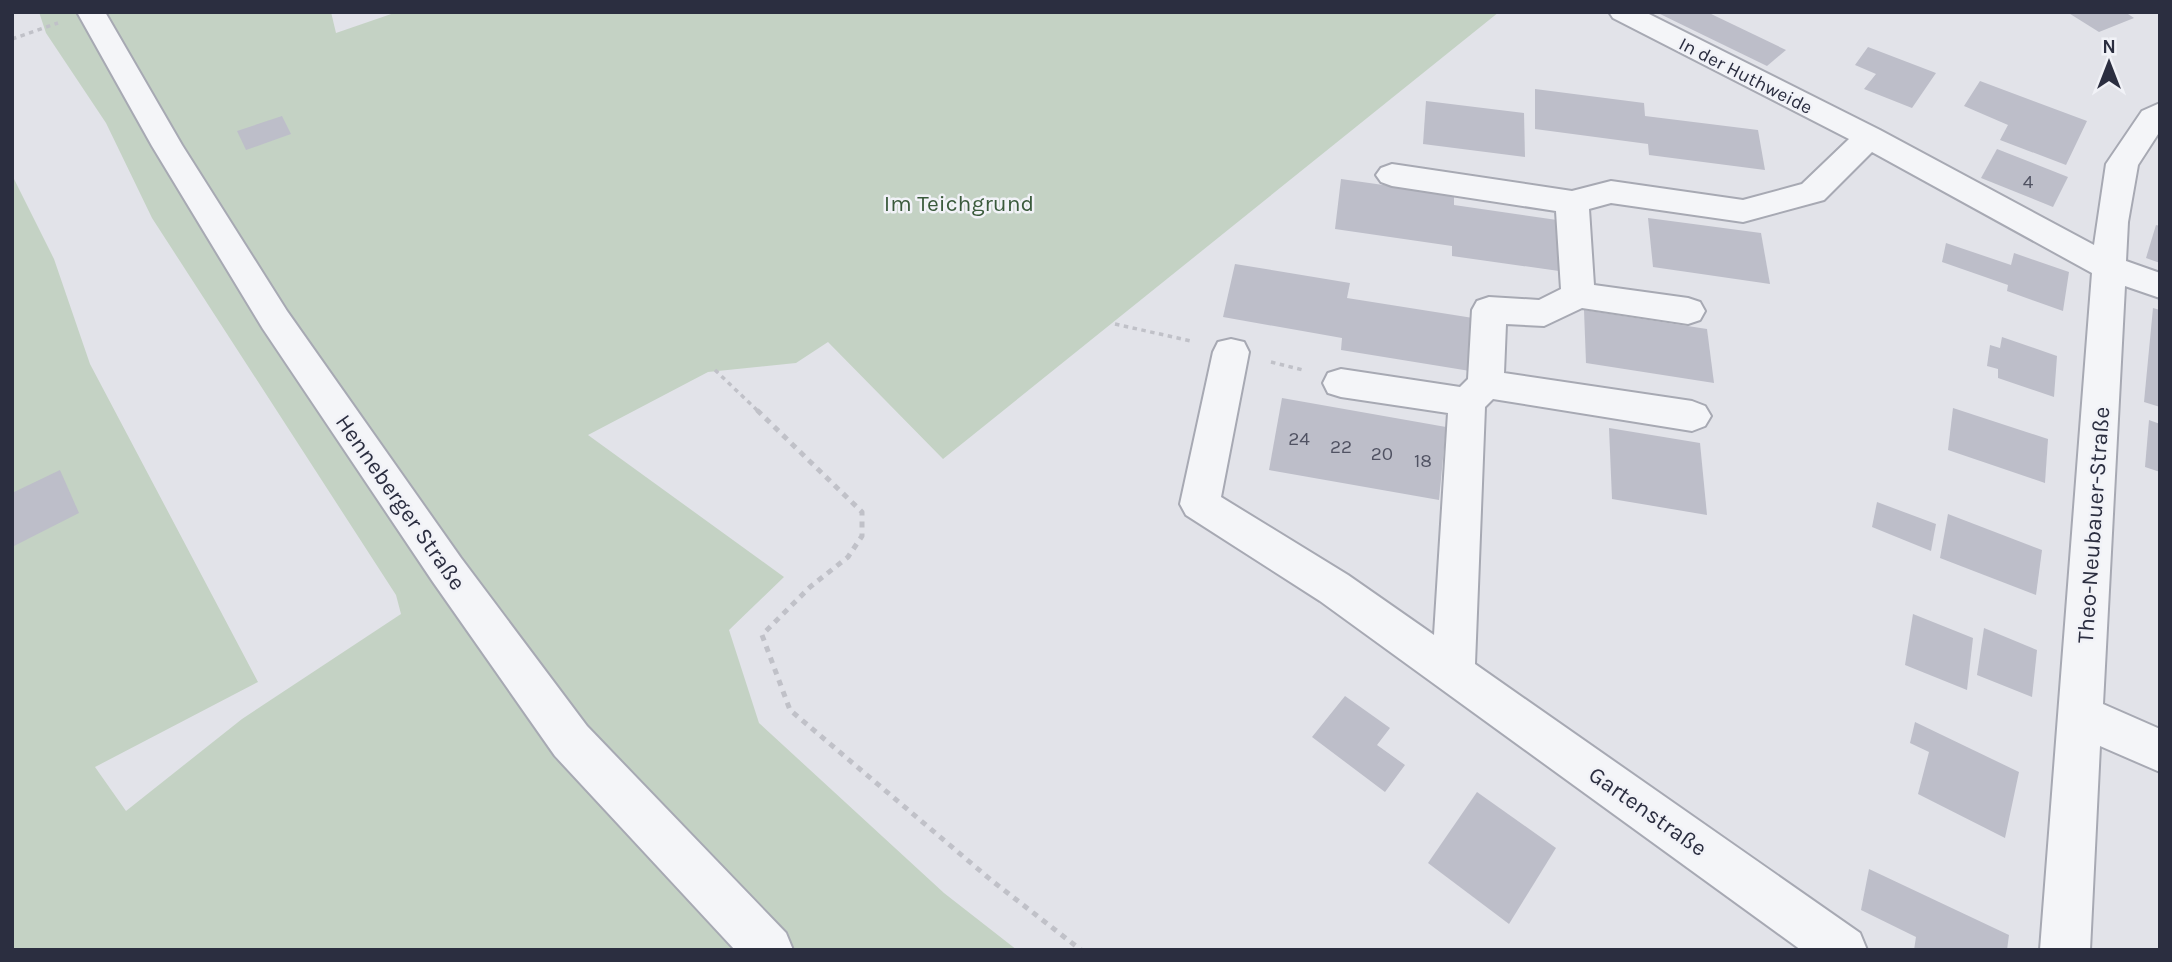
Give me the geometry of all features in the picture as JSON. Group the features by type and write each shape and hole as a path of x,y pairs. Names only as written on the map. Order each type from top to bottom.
{"street":[{"name":"In der Huthweide","path":"1623,12 1870,137 2110,268 2160,286"},
{"name":"Henneberger Straße","path":"76,17 167,146 275,320 447,570 571,741 769,950"},
{"name":"Theo-Neubauer-Straße","path":"2065,950 2112,222 2122,164 2160,113"},
{"path":"1392,175 1572,202 1611,192 1743,211 1813,192 1870,137"},
{"path":"1572,202 1578,295"},
{"path":"1453,672 1476,393 1489,310 1544,313 1578,295 1688,311"},
{"name":"Gartenstraße","path":"1231,352 1200,504 1334,588 1843,950"},
{"path":"1340,383 1476,393 1692,416"},
{"path":"2080,715 2160,751"}],"path":[{"path":"12,38 76,17"},
{"path":"1115,324 1179,338"},
{"path":"715,370 862,512 862,536 848,557 810,587 762,635 790,710 990,880 1081,950"}],"green space":[{"name":"Im Teichgrund","path":"39,12 331,12 336,33 397,12 1499,12 943,459 828,342 796,363 708,372 588,435 784,577 729,630 759,723 944,893 1017,950 12,950 12,175 54,259 90,364 258,682 95,767 126,811 242,719 401,614 396,595 152,218 106,123 46,33"}],"building":[{"path":"1707,12 1786,50 1767,66 1660,14"},
{"path":"2067,12 2125,12 2134,18 2099,32"},
{"path":"1868,47 1936,73 1912,108 1864,89 1876,74 1855,65"},
{"path":"1980,81 2087,121 2066,165 2000,140 2008,125 1964,106"},
{"path":"1535,89 1644,103 1645,116 1758,130 1765,170 1649,155 1648,144 1535,129"},
{"path":"1426,101 1524,113 1525,157 1423,144"},
{"path":"282,116 291,134 246,150 237,131"},
{"path":"1997,149 2068,177 2053,207 1981,178"},
{"path":"1341,179 1454,195 1454,205 1564,221 1566,272 1452,256 1452,246 1335,229"},
{"path":"1648,218 1761,233 1770,284 1653,267"},
{"path":"2156,225 2160,226 2160,263 2146,258"},
{"path":"1946,243 2011,265 2014,253 2069,272 2063,311 2007,291 2008,285 1942,262"},
{"path":"1235,264 1350,283 1347,298 1473,318 1470,371 1341,350 1342,338 1223,317"},
{"path":"2153,308 2160,310 2160,407 2144,402"},
{"path":"1584,310 1707,329 1714,383 1586,363"},
{"path":"2002,337 2057,356 2054,397 1998,378 1998,369 1987,366 1990,345 2000,348"},
{"path":"1282,398 1446,427 1439,500 1269,470"},
{"path":"1953,408 2048,439 2045,483 1948,450"},
{"path":"2149,420 2160,424 2160,472 2145,467"},
{"path":"1609,428 1700,443 1707,515 1612,499"},
{"path":"60,470 79,513 12,547 12,493"},
{"path":"1877,502 1936,524 1931,551 1872,527"},
{"path":"1948,514 2042,550 2036,595 1940,558"},
{"path":"1913,614 1973,638 1967,690 1905,665"},
{"path":"1984,628 2037,650 2032,697 1977,675"},
{"path":"1345,696 1390,728 1377,745 1405,765 1385,792 1312,737"},
{"path":"1915,722 2019,772 2005,838 1918,794 1929,752 1910,743"},
{"path":"1477,792 1556,848 1509,924 1428,863"},
{"path":"1869,869 2009,935 2007,950 1914,950 1916,937 1861,910"}]}
